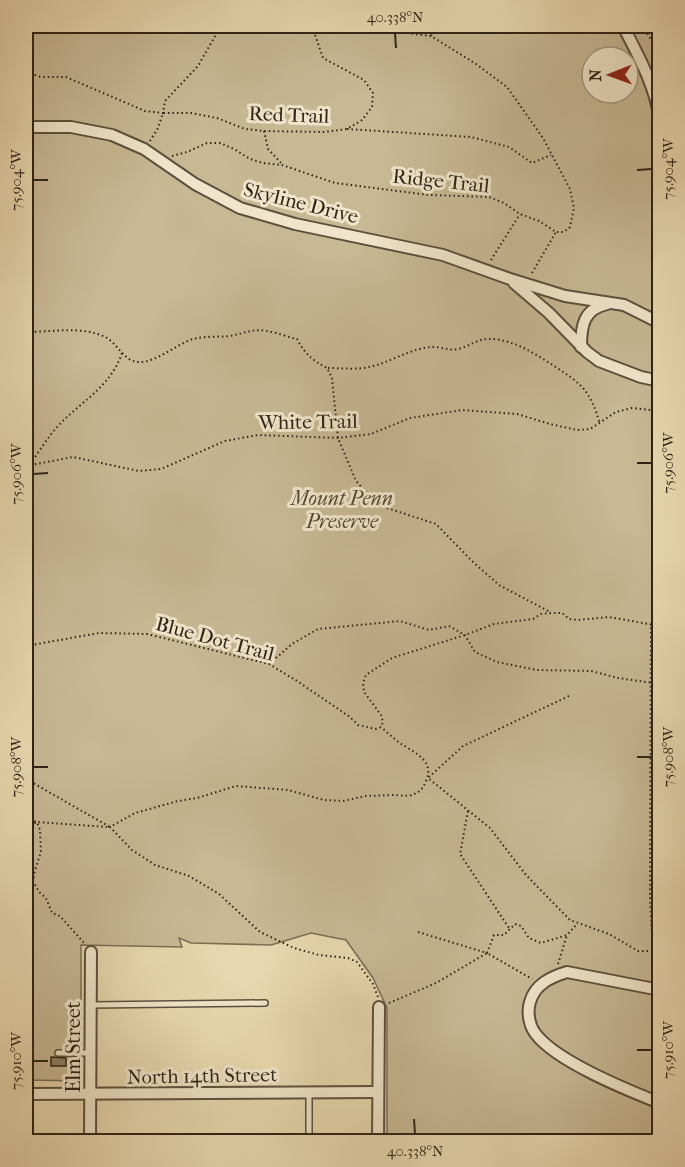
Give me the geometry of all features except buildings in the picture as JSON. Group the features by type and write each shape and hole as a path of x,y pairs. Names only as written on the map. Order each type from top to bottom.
{"street":[{"path":"623,26 644,68 654,94 660,121"},
{"name":"Skyline Drive","path":"26,127 55,126 91,130 119,138 144,149 214,195 256,213 295,224 420,249 463,261 565,296 613,302 633,308 660,323"},
{"name":"Skyline Drive","path":"510,279 599,362 660,381"},
{"path":"581,346 582,324 585,317 599,306 613,302"},
{"name":"Elm Street","path":"90,1142 91,952"},
{"path":"660,990 567,972 542,983 533,992 529,1004 529,1018 534,1032 544,1044 593,1073 660,1103"},
{"path":"378,1142 379,1007"},
{"name":"North 14th Street","path":"26,1095 378,1092"}],"lane":[{"path":"91,1005 265,1004"},
{"path":"58,1053 91,1053"},
{"path":"309,1093 309,1142"}],"path":[{"path":"144,149 158,128 165,100 198,66 218,31 218,26"},
{"name":"Red Trail","path":"26,72 41,77 66,77 145,111 191,113 217,118 245,129 324,132 346,129 362,120 372,107 373,93 364,80 323,58 312,26"},
{"path":"390,26 398,32 431,36 476,64 507,87 543,138 570,189 573,208 570,227 564,232 556,232 525,284"},
{"path":"431,36 435,26"},
{"path":"642,26 660,53"},
{"path":"346,129 471,137 509,147 532,163 551,155"},
{"path":"264,131 268,149 282,165"},
{"name":"Ridge Trail","path":"160,159 187,152 207,143 220,143 250,159 282,165 335,183 429,195 489,197 504,203 520,214 539,221 556,232"},
{"path":"485,270 520,214"},
{"path":"26,332 83,331 101,335 112,340 132,361 140,363 195,339 233,336 245,331 265,330 297,339 311,359 327,368 356,369 370,367 434,347 446,350 458,349 485,339 507,342 534,354 581,384 595,407 600,424"},
{"path":"30,464 56,428 72,411 106,384 117,368 122,353"},
{"path":"327,368 332,378 338,438 357,481 373,500 387,508 436,524 499,585 551,613"},
{"name":"White Trail","path":"26,466 72,457 139,471 161,469 225,441 258,435 338,438 371,434 410,418 462,410 517,414 577,430 590,429 616,412 632,408 660,411"},
{"name":"Blue Dot Trail","path":"381,727 383,722 381,715 364,692 363,683 366,675 392,658 494,624 533,619 541,614 562,613 569,619 590,620 598,616 609,617 660,626"},
{"path":"268,663 292,644 318,629 400,621 429,630 449,626 465,635 475,652 497,662 537,670 591,670 650,684 660,684"},
{"path":"428,778 490,828 526,875 570,920 609,934 638,951 653,951 650,898 651,626"},
{"name":"Blue Dot Trail","path":"26,646 99,633 147,634 268,663 358,724 376,729 381,727"},
{"path":"26,818 37,822 110,827 135,813 236,786 280,789 324,800 343,801 365,796 409,796 422,789 428,778 463,746 569,696"},
{"name":"Blue Dot Trail","path":"381,727 403,745 423,757 428,767 428,778"},
{"path":"26,779 110,827 132,850 155,865 189,876 219,894 260,932 294,948 319,955 348,958 357,962 378,993 379,1007 436,982 487,953 494,935 504,935 515,924 521,926 529,938 541,944 567,935"},
{"path":"468,811 460,854 510,929"},
{"path":"26,826 37,822"},
{"path":"33,881 41,852 40,830 37,822"},
{"path":"26,875 46,898 52,913 60,916 91,952"},
{"path":"555,976 567,935 578,923"},
{"path":"418,932 487,953 525,976 542,983"}],"green space":[{"name":"Mount Penn Preserve","path":"26,26 659,26 659,1141 387,1141 387,1008 373,978 346,940 311,933 271,945 191,943 179,938 182,947 81,945 81,1081 26,1080"}]}
